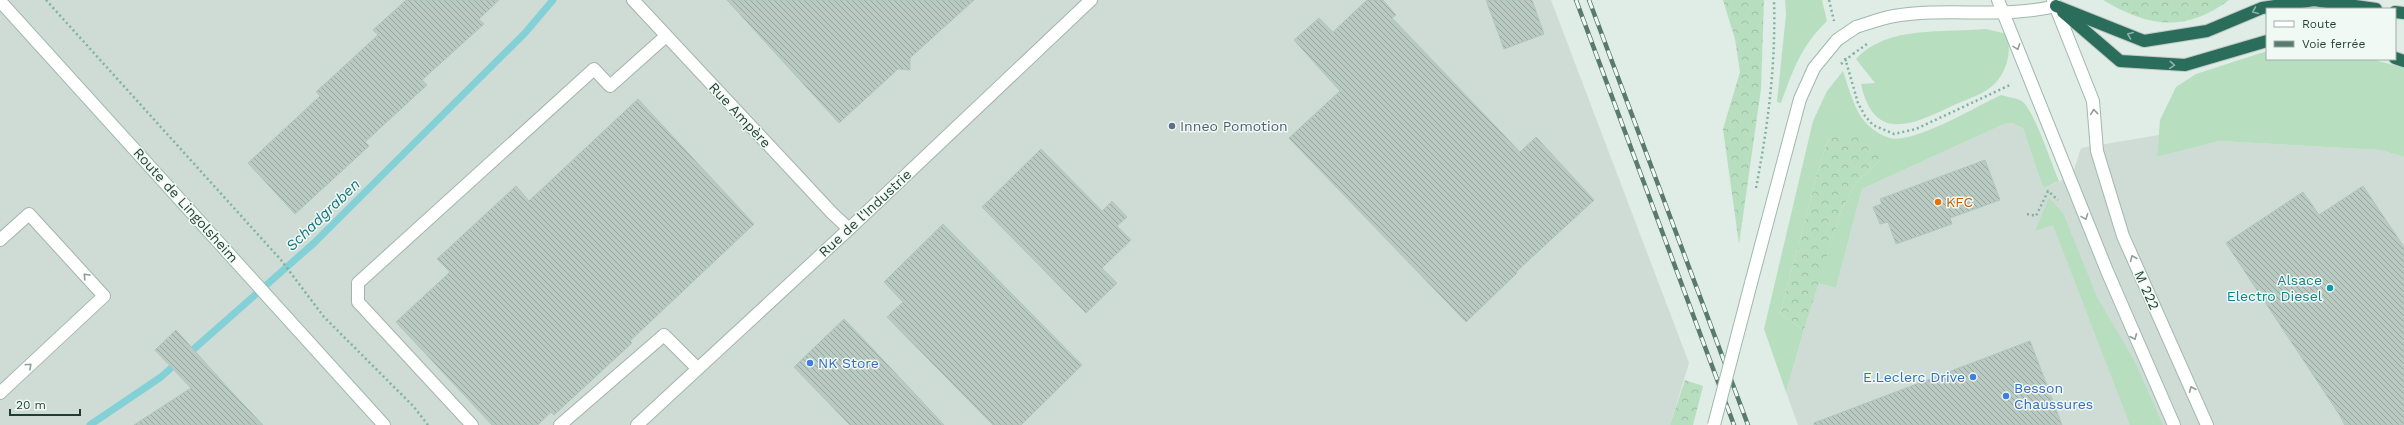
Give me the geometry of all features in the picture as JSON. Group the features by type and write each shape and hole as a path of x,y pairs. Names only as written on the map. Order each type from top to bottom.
{"highway":[{"path":"2054,3 2144,41 2207,31 2262,8 2314,0 2369,8"},
{"path":"2054,3 2120,61 2185,66 2266,41"}],"main road":[{"name":"Rue Ampère","path":"632,0 832,213 849,229"},
{"name":"Rue de l'Industrie","path":"638,425 697,368 849,229 1091,0"},
{"name":"Route de Lingolsheim","path":"0,1 372,410"},
{"path":"1714,425 1800,99 1814,68 1837,40 1856,27 1894,16 2000,6 2032,12 2054,3"},
{"name":"M 222","path":"2054,3 2093,100 2098,151 2123,236 2207,425"},
{"name":"M 222","path":"2000,6 2110,278 2174,425"},
{"path":"472,425 358,302 358,283 594,69 610,86 666,36"},
{"path":"0,240 29,214 104,296 0,393"},
{"path":"560,425 664,335 697,368"},
{"path":"372,410 384,425"},
{"path":"372,410 391,425"}],"path":[{"path":"46,0 281,260 324,317 414,407 428,425"},
{"path":"1755,190 1765,141 1772,81 1774,0"},
{"path":"1828,0 1835,24"},
{"path":"1841,64 1874,40"},
{"path":"1844,54 1858,103 1865,116 1873,125 1894,134 1916,129 2019,81"},
{"path":"2028,214 2036,216 2048,191 2064,204"}],"shaded area":[{"path":"0,0 1551,0 1689,363 1670,425 0,425"},
{"path":"2014,123 2023,128 2043,188 2072,176 2081,148 2159,135 2157,157 2219,141 2380,150 2404,157 2404,425 1798,425 1786,392 1818,283 1836,288 1862,189 2004,124"}],"green space":[{"path":"1723,0 1764,0 1761,89 1739,244 1723,129 1740,72 1735,39"},
{"path":"1785,0 1822,0 1827,21 1818,30 1804,49 1794,69 1781,103 1777,102 1786,14"},
{"path":"2103,0 2229,0 2213,11 2197,18 2182,22 2166,22 2151,21 2135,16"},
{"path":"1986,29 2007,34 2009,48 2007,62 2001,76 1991,87 1978,95 1937,113 1909,123 1896,124 1885,122 1875,115 1867,103 1861,84 1875,83 1856,59 1869,48 1883,41 1917,33"},
{"path":"2266,51 2266,60 2375,60 2404,68 2404,157 2380,150 2219,141 2157,157 2160,120 2176,87 2196,74"},
{"path":"1843,71 1852,99 1862,119 1875,131 1890,138 1901,138 1929,130 2001,95 2022,101 2032,115 2059,181 2043,188 2023,128 2013,123 2004,124 1862,189 1836,288 1818,283 1841,211 1856,183 1881,159 1829,139 1822,157 1780,314 1804,330 1786,392 1764,329 1813,121 1827,91"},
{"path":"1844,134 1861,138 1866,141 1874,148 1881,159 1856,183 1841,211 1804,330 1780,314 1822,157 1829,139"},
{"path":"2049,198 2063,213 2097,297 2134,360 2163,425 2130,425 2053,225 2035,231"},
{"path":"1685,380 1703,386 1693,425 1670,425"}],"building":[{"path":"406,0 499,0 479,19 484,24 422,80 427,85 365,142 369,146 295,214 248,163 320,96 316,92 378,35 373,30"},
{"path":"727,0 974,0 910,58 910,70 898,69 839,123"},
{"path":"1367,0 1383,0 1396,15 1392,18 1520,152 1536,137 1594,200 1516,272 1517,273 1466,322 1289,138 1340,91 1294,40 1319,18 1333,32"},
{"path":"1486,0 1532,0 1544,34 1504,49"},
{"path":"638,99 754,224 630,341 632,343 554,415 551,412 538,425 492,425 396,322 450,272 437,259 516,186 529,201"},
{"path":"1041,149 1102,211 1112,201 1127,217 1117,226 1131,240 1102,268 1117,283 1086,313 982,207"},
{"name":"KFC","path":"1985,160 2000,200 1950,218 1952,224 1896,244 1888,222 1880,224 1873,207 1882,204 1880,199"},
{"name":"Alsace Electro Diesel","path":"2363,186 2404,247 2404,425 2345,425 2226,243 2303,192 2319,215"},
{"path":"943,224 1082,365 1021,425 993,425 887,317 903,302 884,282"},
{"path":"844,319 944,425 850,425 794,367"},
{"path":"176,330 263,425 134,425 191,388 155,350"},
{"path":"2030,341 2062,425 1814,425 1814,423"}],"waterway":[{"name":"Schadgraben","path":"187,355 314,243 525,33 553,0"},
{"name":"Schadgraben","path":"90,425 161,377 179,361"}],"railway":[{"path":"1576,0 1734,425"},
{"path":"1589,0 1748,425"}],"place":[{"name":"Inneo Pomotion","path":"1172,126"},
{"name":"KFC","path":"1938,202"},
{"name":"Alsace Electro Diesel","path":"2330,288"},
{"name":"NK Store","path":"810,363"},
{"name":"E.Leclerc Drive","path":"1973,377"},
{"name":"Besson Chaussures","path":"2006,396"}]}
